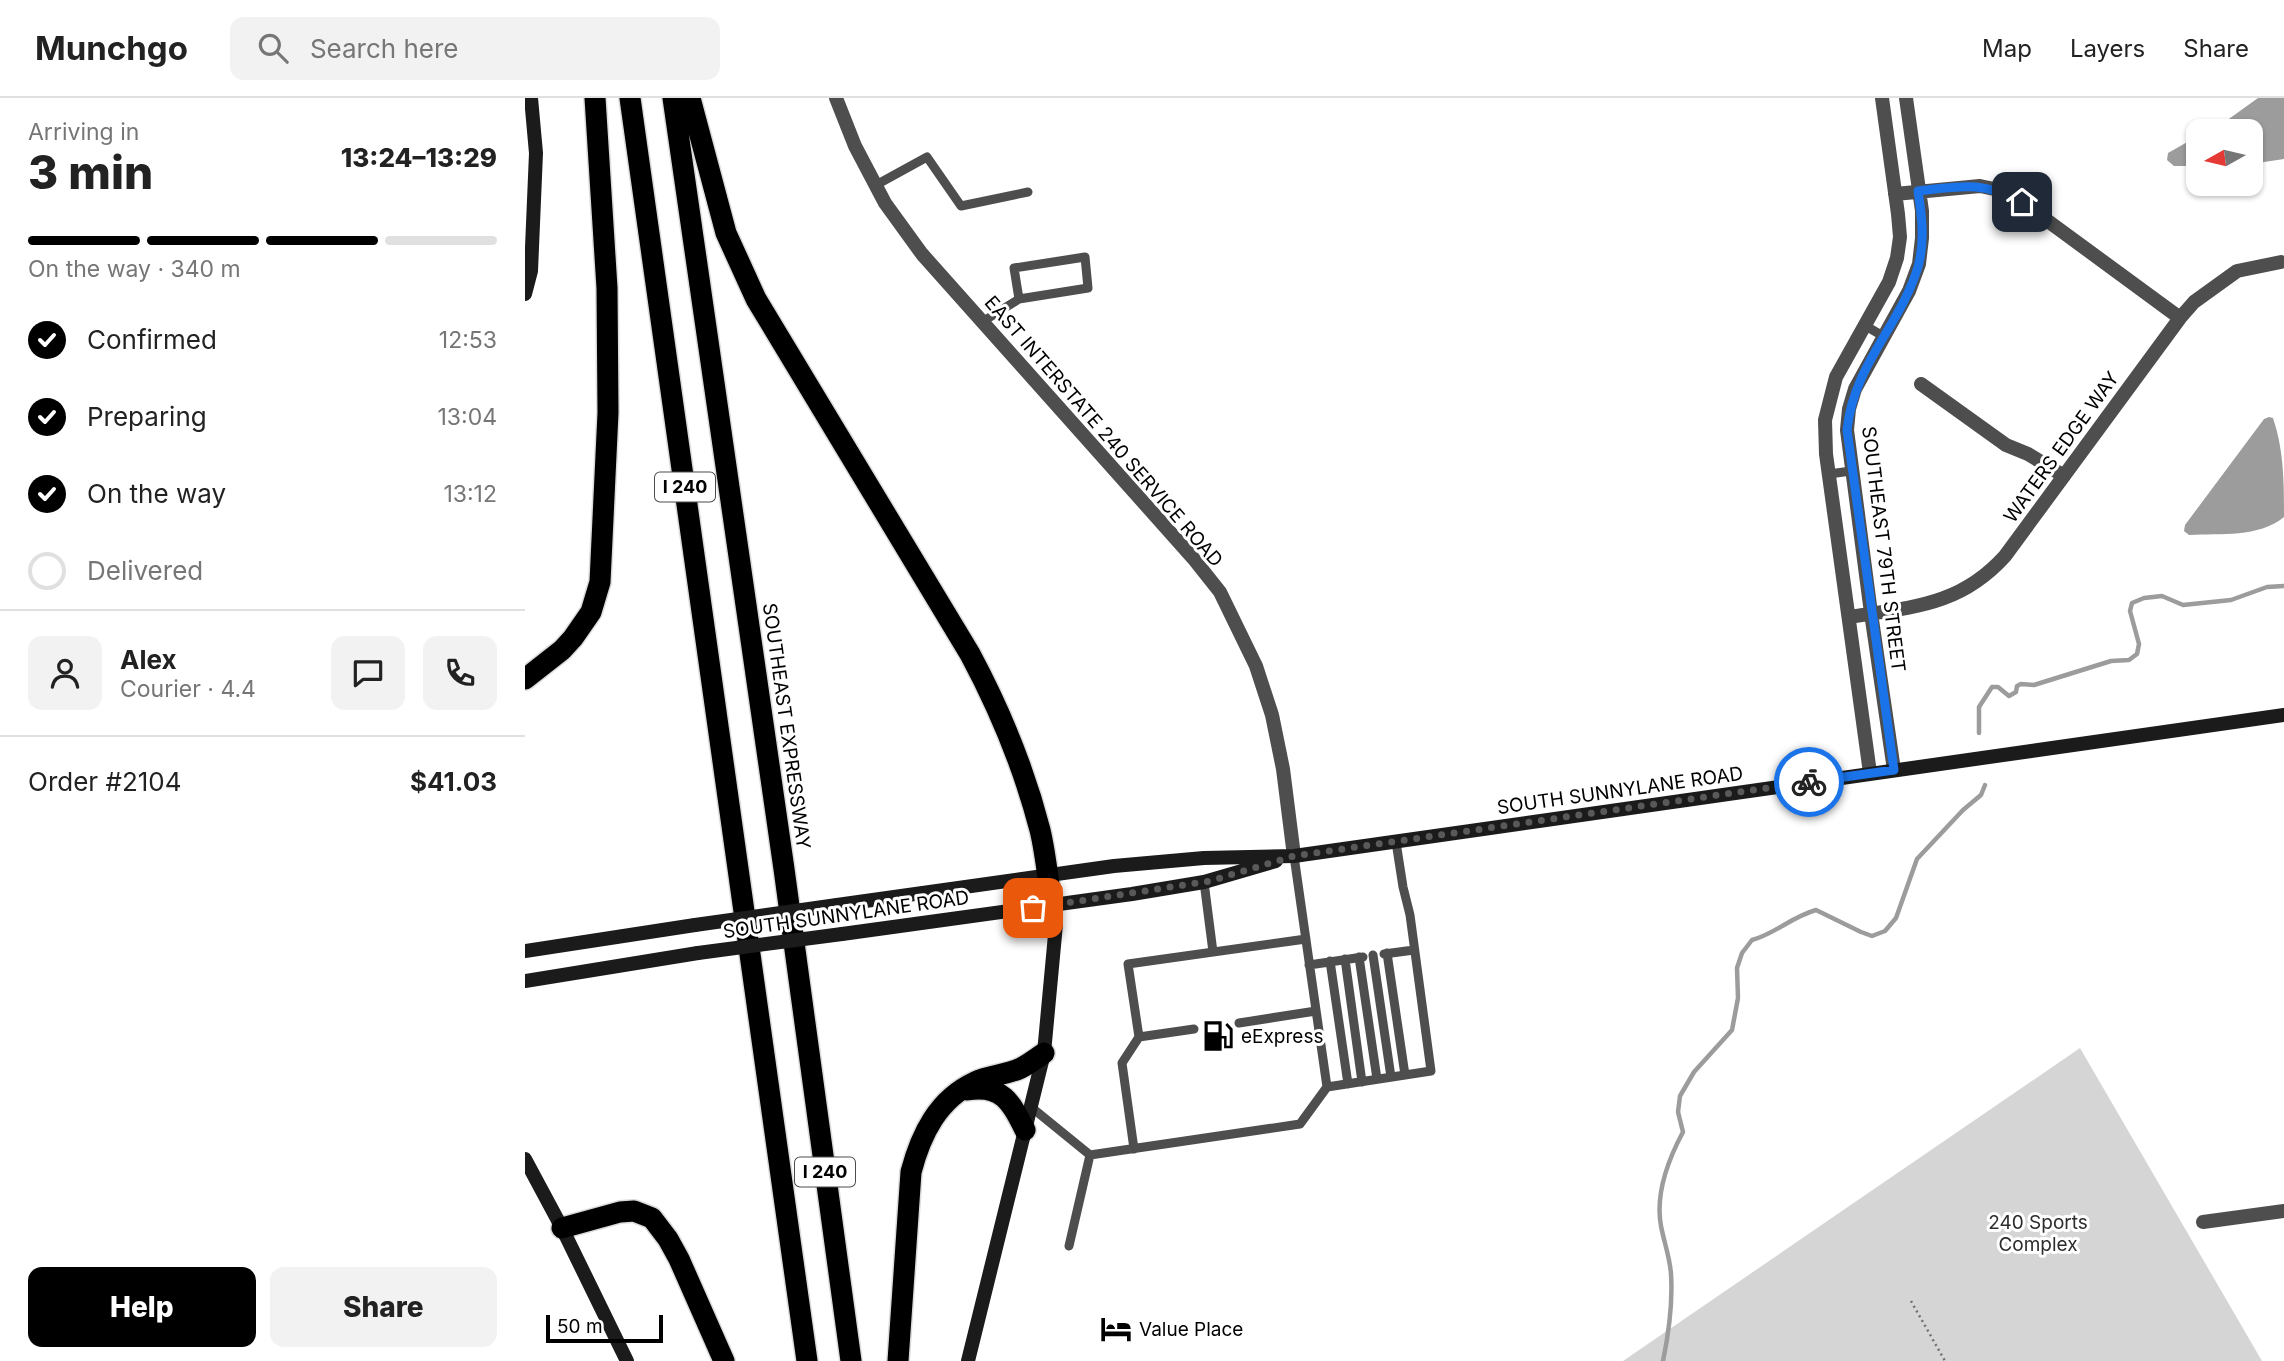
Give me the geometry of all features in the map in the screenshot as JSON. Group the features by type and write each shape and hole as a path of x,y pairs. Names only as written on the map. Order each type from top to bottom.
{"highway":[{"path":"525,679 573,638 591,612 600,582 608,413 607,316 595,98"},
{"name":"I 240","path":"630,98 807,1361"},
{"name":"SOUTHEAST EXPRESSWAY","path":"673,98 784,869 851,1361"},
{"path":"689,98 723,223 750,287 992,695 1028,788 1041,833 1052,906"},
{"path":"898,1361 911,1172 918,1145 933,1118 958,1092 975,1082 1021,1069 1044,1053"},
{"path":"958,1092 981,1088 994,1090 1013,1107 1025,1130"},
{"path":"562,1228 620,1212 634,1211 652,1217 674,1249 724,1361"}],"main road":[{"path":"525,294 531,271 536,153 531,98"},
{"name":"SOUTH SUNNYLANE ROAD","path":"525,951 1114,866 1204,858 1294,856 2284,715"},
{"name":"SOUTH SUNNYLANE ROAD","path":"525,981 698,953 1052,906 1204,882 1294,856"},
{"path":"968,1361 1044,1053 1056,927 1052,906"},
{"path":"525,1159 627,1361"}],"street":[{"name":"EAST INTERSTATE 240 SERVICE ROAD","path":"836,98 855,146 885,203 922,254 1193,558 1220,592 1256,666 1272,715 1283,769 1294,856"},
{"path":"1870,774 1829,474 1825,421 1836,377 1889,282 1897,258 1900,237 1882,98"},
{"name":"SOUTHEAST 79TH STREET","path":"1894,770 1847,430 1855,389 1909,291 1919,264 1922,211 1906,98"},
{"path":"1895,194 1980,186 2007,194 2022,202 2180,318"},
{"name":"WATERS EDGE WAY","path":"1849,617 1933,603 1979,581 2005,556 2194,302 2237,271 2281,262"},
{"path":"1921,384 2005,445 2028,454 2064,476"},
{"path":"2203,1222 2284,1211"}],"lane":[{"path":"876,185 927,157 961,206 1028,192"},
{"path":"982,322 1019,299 1088,288 1085,257 1014,268 1019,299"},
{"path":"1864,325 1883,337"},
{"path":"1829,474 1851,471"},
{"path":"1327,1087 1431,1071 1415,950 1396,842"},
{"path":"1031,1107 1090,1155 1300,1124 1327,1087 1294,856"},
{"path":"1204,882 1213,952"},
{"path":"1134,1149 1122,1063 1139,1037 1128,964 1306,939"},
{"path":"1309,965 1415,950"},
{"path":"1387,953 1405,1075"},
{"path":"1373,955 1391,1077"},
{"path":"1359,957 1377,1079"},
{"path":"1345,959 1362,1082"},
{"path":"1330,961 1348,1084"},
{"path":"1239,1023 1316,1011"},
{"path":"1139,1037 1194,1029"},
{"path":"1069,1247 1090,1155"}],"path":[{"path":"1911,1301 1945,1361"}],"green space":[{"name":"240 Sports Complex","path":"2080,1048 2262,1361 1623,1361"}],"shaded area":[{"path":"2258,98 2284,98 2284,159 2263,162 2263,119 2229,119"},
{"path":"2186,143 2186,166 2174,166 2167,160 2168,153"},
{"path":"2273,418 2277,430 2281,454 2284,517 2274,524 2251,531 2189,535 2184,531 2185,525 2264,419"}],"waterway":[{"path":"1979,733 1979,707 1992,687 1998,687 2009,696 2016,692 2017,686 2021,684 2034,685 2111,661 2129,660 2137,654 2139,644 2130,611 2132,603 2144,598 2162,596 2183,605 2231,600 2267,587 2284,586"},
{"path":"1663,1361 1670,1318 1671,1285 1661,1226 1661,1190 1672,1154 1683,1132 1678,1112 1680,1096 1694,1072 1732,1030 1738,998 1737,968 1742,953 1752,940 1816,910 1872,936 1885,931 1896,918 1917,859 1963,810 1981,795 1985,785"}],"way so far":[{"path":"1033,908 1210,881 1294,856 1809,782"}],"place":[{"name":"eExpress","path":"1218,1036"},
{"name":"Value Place","path":"1116,1329"}],"route":[{"path":"1809,782 1894,770 1847,430 1855,389 1909,291 1919,264 1922,211 1918,191 1980,186 1994,189 2022,202"}]}
